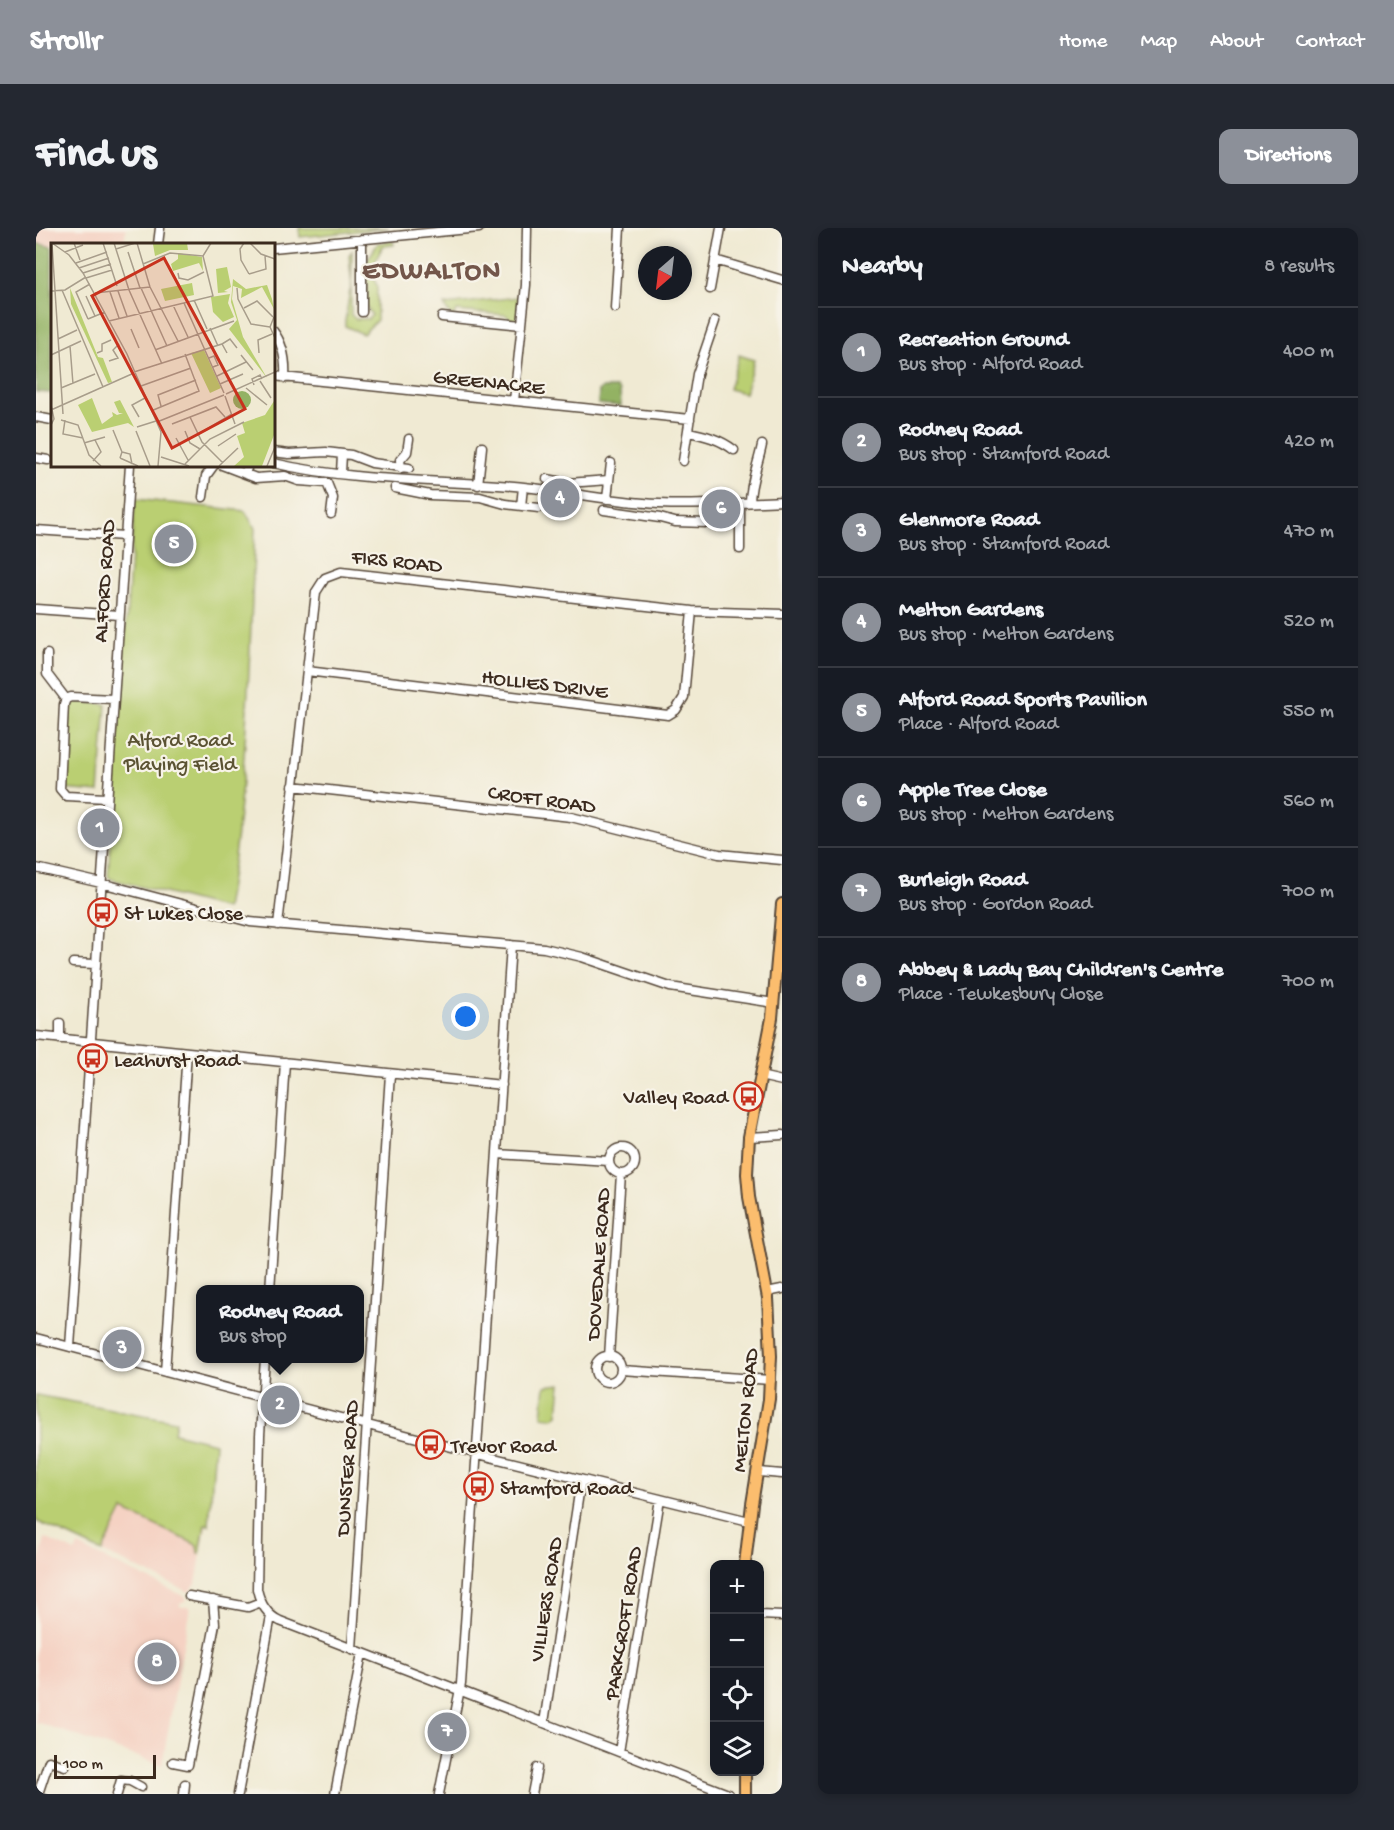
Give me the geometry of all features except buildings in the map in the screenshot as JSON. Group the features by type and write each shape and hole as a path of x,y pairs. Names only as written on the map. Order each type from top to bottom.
{"main road":[{"name":"MELTON ROAD","path":"745,1560 749,1521 759,1472 771,1380 767,1292 749,1197 747,1174 749,1137 777,999 782,904"},
{"path":"745,1776 745,1794"}],"street":[{"path":"159,243 160,228"},
{"path":"274,248 479,228"},
{"path":"514,401 526,276 527,228"},
{"path":"615,308 620,228"},
{"path":"710,290 721,228"},
{"path":"362,239 362,312"},
{"path":"715,260 782,280"},
{"path":"442,316 522,325"},
{"path":"683,461 697,374 715,321"},
{"path":"274,332 284,352 285,378"},
{"name":"GREENACRE","path":"274,376 690,419"},
{"path":"36,417 51,420"},
{"path":"688,432 707,435 731,444"},
{"path":"274,452 351,455 372,463 405,468 400,460 407,452 409,438"},
{"path":"750,502 751,484 757,470 762,445"},
{"path":"478,485 482,447"},
{"path":"340,473 342,454"},
{"path":"36,458 48,460"},
{"path":"274,463 340,473 523,487 658,504 692,505 782,501"},
{"path":"607,499 611,463"},
{"name":"ALFORD ROAD","path":"70,1347 129,466"},
{"path":"203,497 206,476 213,466"},
{"path":"228,466 247,469 256,478 285,476 299,481 327,483 333,498 331,514"},
{"path":"547,479 568,483 609,480"},
{"path":"521,506 523,487"},
{"path":"395,488 430,495 480,497 505,504 538,508"},
{"path":"740,503 740,549"},
{"path":"692,505 693,522"},
{"path":"604,510 675,522 707,523"},
{"path":"36,530 124,536"},
{"name":"FIRS ROAD","path":"278,925 316,592 324,578 341,572 692,611 782,614"},
{"path":"36,609 119,615"},
{"name":"HOLLIES DRIVE","path":"307,671 668,715 676,710 684,697 692,611"},
{"path":"47,654 47,674 66,699"},
{"path":"66,699 71,697 113,699"},
{"path":"66,699 60,789 66,796 106,798"},
{"name":"CROFT ROAD","path":"293,786 571,817 719,854 782,860"},
{"path":"36,868 226,917 278,925 544,948 582,957 670,987 777,999"},
{"path":"439,1794 460,1691 511,945"},
{"path":"73,963 95,964"},
{"path":"60,1023 60,1039"},
{"path":"36,1036 502,1085"},
{"path":"165,1372 187,1052"},
{"path":"270,1285 285,1062"},
{"name":"DUNSTER ROAD","path":"352,1649 390,1074"},
{"path":"760,1076 782,1081"},
{"path":"749,1137 782,1135"},
{"name":"DOVEDALE ROAD","path":"618,1148 627,1149 633,1154 634,1166 629,1172 621,1174 611,1168 609,1161 612,1153 618,1148"},
{"name":"DOVEDALE ROAD","path":"497,1154 609,1161"},
{"name":"DOVEDALE ROAD","path":"609,1357 621,1174"},
{"path":"767,1292 782,1289"},
{"path":"36,1338 478,1454 749,1521"},
{"name":"DOVEDALE ROAD","path":"609,1357 616,1360 621,1370 615,1380 608,1382 600,1379 596,1373 597,1365 602,1359 609,1357"},
{"path":"265,1363 256,1589 261,1602 272,1616 728,1794"},
{"name":"DOVEDALE ROAD","path":"621,1370 771,1380"},
{"path":"759,1472 782,1474"},
{"name":"VILLIERS ROAD","path":"544,1723 581,1479"},
{"name":"PARKCROFT ROAD","path":"619,1752 660,1499"},
{"path":"189,1596 248,1607 261,1602"},
{"path":"173,1762 188,1765 215,1624 213,1600"},
{"path":"764,1615 782,1616"},
{"path":"238,1794 272,1616"},
{"path":"335,1794 362,1653"},
{"path":"38,1794 49,1761 64,1766"},
{"path":"532,1794 537,1768"},
{"path":"117,1794 122,1780 130,1781 141,1787"},
{"path":"184,1794 186,1784"}],"shaded area":[{"path":"36,228 126,228 124,243 51,243 51,247 36,243"},
{"path":"132,1490 206,1524 196,1584 189,1592 102,1552"},
{"path":"45,1538 75,1552 78,1546 186,1597 186,1601 179,1604 181,1607 190,1607 162,1765 36,1722 36,1575"}],"green space":[{"path":"299,228 389,228 300,237"},
{"path":"393,241 394,245 383,246 374,265 373,275 377,285 377,320 363,334 345,326 351,289 351,315 356,319 368,319 372,315 366,307 368,259 378,243"},
{"path":"36,243 51,247 51,393 36,392"},
{"path":"352,251 352,283 349,255"},
{"path":"519,297 516,321 506,315 457,311 454,316 450,315 444,305"},
{"path":"739,355 754,360 745,393 729,389"},
{"path":"603,388 617,388 620,391 621,406 598,404 599,391"},
{"name":"Alford Road Playing Field","path":"135,499 245,511 255,528 243,767 226,909 111,879 108,876"},
{"path":"70,701 106,704 99,792 63,789"},
{"path":"561,1384 558,1414 554,1418 542,1416 545,1386"},
{"path":"36,1395 176,1421 174,1433 215,1443 209,1525 205,1524 200,1554 197,1545 123,1510 102,1552 36,1521"}],"place":[{"name":"Melton Gardens","path":"560,498"},
{"name":"Apple Tree Close","path":"721,509"},
{"name":"Alford Road Sports Pavilion","path":"174,544"},
{"name":"Recreation Ground","path":"100,828"},
{"name":"St Lukes Close","path":"103,912"},
{"name":"Leahurst Road","path":"93,1059"},
{"name":"Valley Road","path":"749,1096"},
{"name":"Glenmore Road","path":"122,1349"},
{"name":"Rodney Road","path":"280,1405"},
{"name":"Trevor Road","path":"430,1445"},
{"name":"Stamford Road","path":"479,1487"},
{"name":"Abbey & Lady Bay Children's Centre","path":"157,1662"},
{"name":"Burleigh Road","path":"447,1732"}],"district":[{"name":"EDWALTON","path":"432,269"}]}
